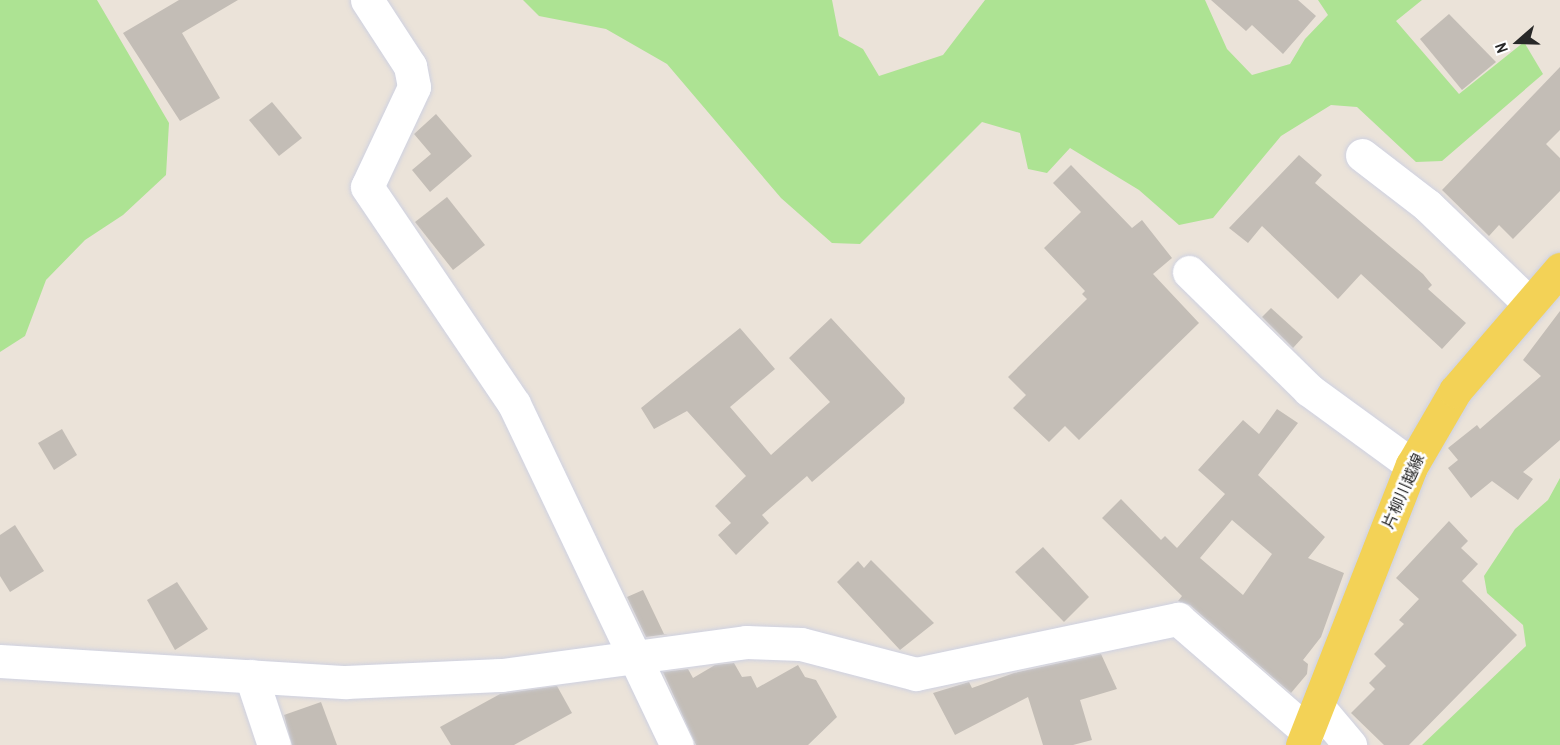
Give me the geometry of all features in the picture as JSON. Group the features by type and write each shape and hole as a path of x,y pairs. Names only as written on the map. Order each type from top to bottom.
{"main road":[{"name":"片柳川越線","path":"1310,728 1412,465 1455,391 1560,269"}],"street":[{"path":"367,0 410,66 414,87 367,187 513,404 677,745"},
{"path":"1362,155 1427,205 1529,303"},
{"path":"1189,272 1309,390 1412,465"},
{"path":"0,661 346,682 502,675 746,642 801,644 916,675 1178,619 1310,728 1350,745"},
{"path":"251,676 274,745"}],"green space":[{"path":"0,0 97,0 169,123 166,175 123,215 85,240 46,280 25,336 0,352"},
{"path":"523,0 832,0 839,36 863,49 879,76 943,55 985,0 1205,0 1227,49 1252,75 1290,64 1305,39 1328,15 1318,0 1422,0 1396,21 1459,94 1524,42 1543,74 1442,161 1416,162 1357,107 1331,105 1281,136 1213,218 1179,225 1139,190 1070,148 1047,173 1028,169 1020,133 982,122 860,244 832,243 781,198 667,64 606,29 539,16"},
{"path":"1560,478 1560,745 1422,745 1526,646 1523,625 1487,593 1484,576 1515,529 1548,500"}],"building":[{"path":"179,0 238,0 182,33 220,98 180,121 123,33"},
{"path":"1211,0 1298,0 1316,16 1283,54 1252,25 1246,31"},
{"path":"1449,14 1496,62 1462,90 1420,39"},
{"path":"1560,67 1560,130 1546,144 1560,158 1560,191 1513,239 1499,225 1489,236 1442,190"},
{"path":"272,102 302,138 279,156 249,120"},
{"path":"436,114 472,156 430,192 412,170 431,154 414,134"},
{"path":"1299,155 1322,175 1315,183 1423,274 1432,285 1428,289 1466,323 1442,349 1361,274 1338,299 1262,226 1248,243 1229,228"},
{"path":"1071,165 1132,228 1142,220 1172,258 1153,274 1199,323 1079,440 1065,426 1049,442 1013,408 1026,395 1008,377 1087,299 1082,294 1085,291 1044,248 1081,212 1053,183"},
{"path":"447,197 485,245 453,270 415,222"},
{"path":"1271,308 1303,337 1293,348 1262,317"},
{"path":"1560,311 1560,440 1523,472 1533,479 1518,500 1492,481 1471,498 1448,468 1458,460 1448,448 1477,425 1480,429 1541,376 1523,360"},
{"path":"831,318 905,398 904,403 812,482 807,476 762,515 769,523 736,555 718,535 731,523 715,506 746,476 687,411 654,429 641,408 740,328 775,369 730,407 771,455 830,402 789,358"},
{"path":"1277,409 1298,423 1258,475 1325,537 1308,558 1344,573 1321,637 1303,660 1308,664 1307,674 1291,693 1190,605 1178,601 1182,596 1102,518 1121,499 1161,540 1165,536 1177,548 1225,494 1198,470 1243,420 1259,434","holes":["1232,520 1272,554 1243,595 1200,558"]},
{"path":"62,429 77,455 54,470 38,443"},
{"path":"1449,521 1468,541 1461,548 1478,564 1462,581 1517,635 1409,745 1384,745 1351,713 1375,689 1369,683 1386,666 1374,654 1404,624 1399,620 1419,599 1396,578"},
{"path":"15,525 44,571 10,592 0,576 0,535"},
{"path":"1043,547 1089,597 1064,622 1015,572"},
{"path":"871,560 934,623 900,650 837,582 858,561 864,568"},
{"path":"177,582 208,629 175,650 147,600"},
{"path":"643,590 664,634 668,634 646,637 627,597"},
{"path":"1101,654 1117,689 1080,700 1092,740 1073,745 1043,745 1028,697 955,735 933,693 969,682 972,688 1014,673"},
{"path":"734,663 742,677 751,676 757,688 798,665 805,677 816,680 837,717 808,745 696,745 663,672 688,669 693,678 715,665"},
{"path":"557,686 572,713 514,745 451,745 440,727 500,694"},
{"path":"321,702 337,745 292,745 284,715"}]}
